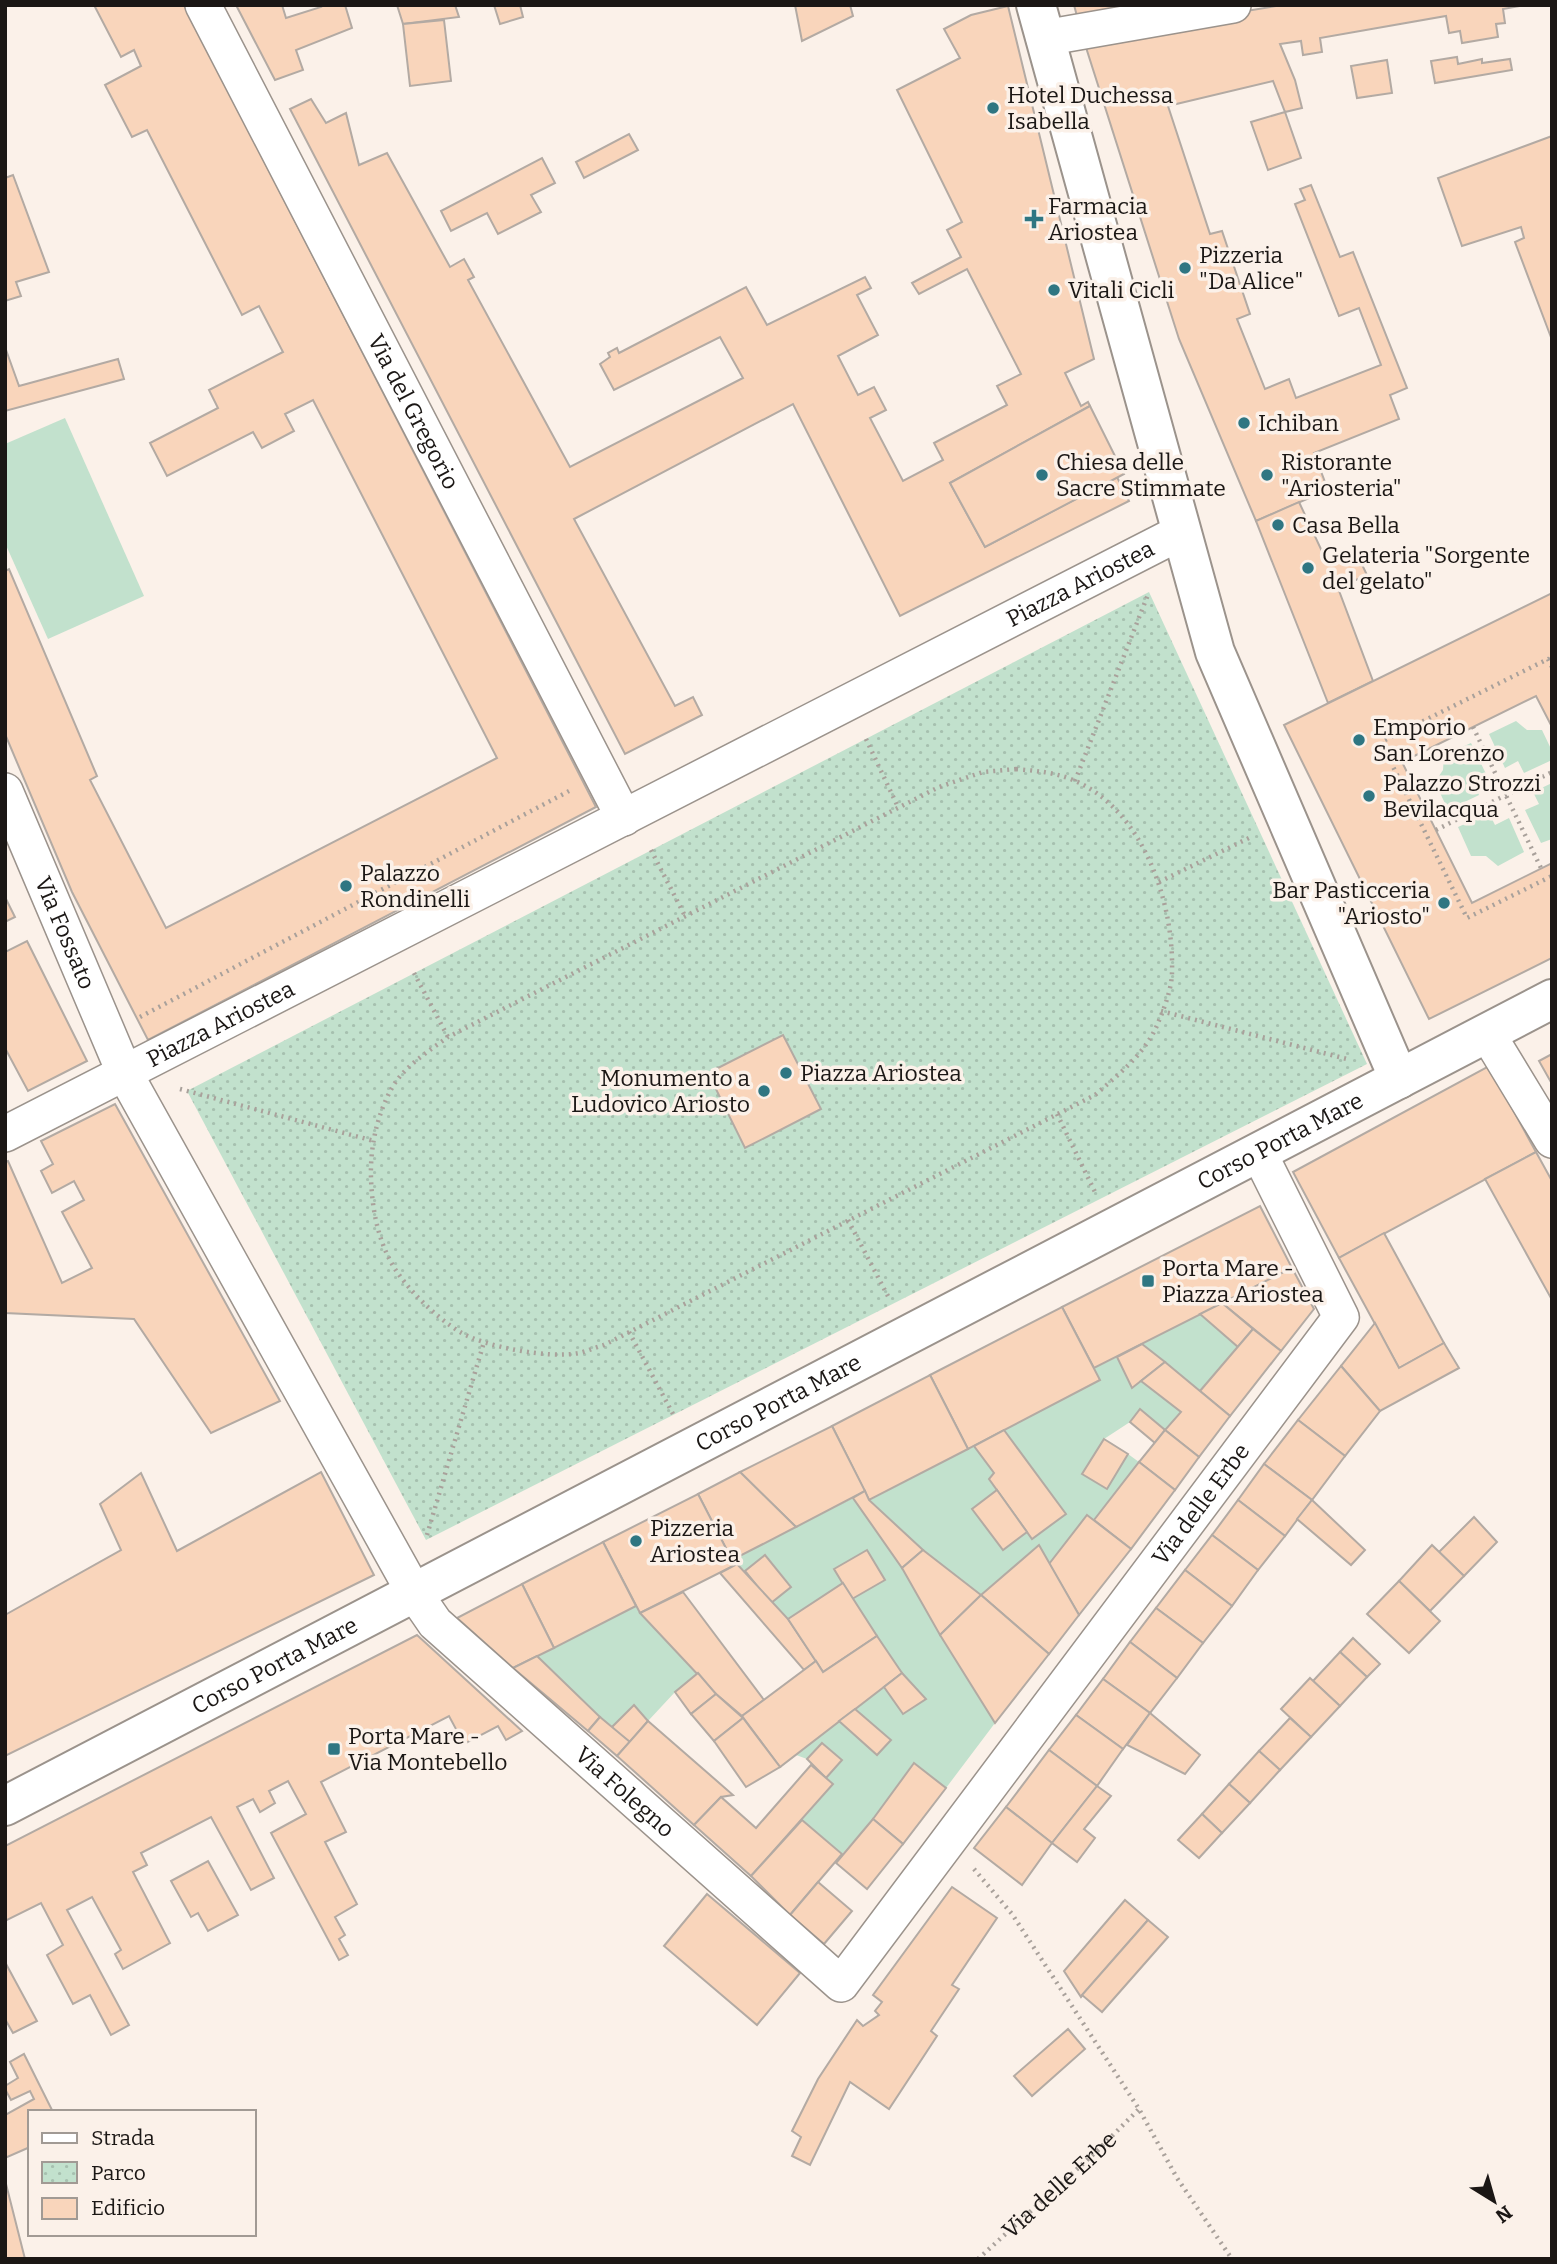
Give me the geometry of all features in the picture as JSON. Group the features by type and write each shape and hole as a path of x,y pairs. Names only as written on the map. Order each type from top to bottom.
{"street":[{"name":"Via del Gregorio","path":"203,5 624,818"},
{"path":"1175,535 1040,22 1233,5"},
{"name":"Piazza Ariostea","path":"415,1594 125,1074 1175,535 1220,665 1397,1076"},
{"name":"Via Fossato","path":"5,791 125,1074"},
{"name":"Corso Porta Mare","path":"5,1806 1259,1153 1397,1076 1552,999"},
{"path":"1487,1033 1511,1077 1552,1140"},
{"path":"5,1134 125,1074"},
{"name":"Via delle Erbe","path":"841,1984 1341,1317 1259,1153"},
{"name":"Via Folegno","path":"415,1594 435,1623 841,1984"}],"path":[{"path":"1075,781 1175,535"},
{"path":"1552,667 1548,659 1381,742 1467,918 1552,876"},
{"path":"1473,727 1541,869"},
{"path":"866,739 898,807"},
{"path":"1016,769 1049,772 1075,781 1106,800 1128,824 1159,882 1170,928 1172,975 1157,1025 1135,1060 1095,1095 604,1345 578,1354 539,1353 503,1348 461,1333 420,1300 395,1269 378,1231 372,1197 370,1155 380,1115 394,1085 419,1058 448,1037 898,807 939,787 983,772 1016,769"},
{"path":"1436,830 1552,772"},
{"path":"137,1018 572,789"},
{"path":"1159,882 1260,833"},
{"path":"651,850 685,916"},
{"path":"414,973 448,1037"},
{"path":"1161,1011 1397,1076"},
{"path":"125,1074 374,1141"},
{"path":"1057,1114 1099,1199"},
{"path":"848,1220 892,1304"},
{"path":"629,1332 673,1415"},
{"path":"415,1594 426,1540 484,1341"},
{"name":"Via delle Erbe","path":"948,1839 1012,1914 1139,2109 1177,2178 1232,2259"},
{"name":"Via delle Erbe","path":"978,2259 1139,2109"}],"green space":[{"path":"65,418 144,596 48,639 5,543 5,444"},
{"name":"Piazza Ariostea","path":"1149,592 1367,1064 426,1540 187,1091"},
{"path":"1516,721 1527,730 1542,730 1552,751 1552,760 1524,773 1518,761 1505,768 1489,734"},
{"path":"1471,743 1487,776 1474,783 1479,795 1448,810 1435,782 1443,770 1444,755"},
{"path":"1552,783 1552,839 1541,843 1525,810 1539,804 1533,792"},
{"path":"1489,813 1495,825 1509,818 1524,852 1498,866 1486,856 1471,856 1458,827"},
{"path":"1200,1314 1238,1347 1200,1391 1142,1344"},
{"path":"1117,1357 1132,1388 1141,1381 1181,1412 1165,1430 1140,1410 1130,1422 1104,1439 1083,1473 1107,1488 1128,1454 1139,1462 1094,1520 1088,1516 1049,1564 1038,1546 981,1595 923,1550 870,1500 974,1446 994,1473 989,1480 997,1490 1003,1550 1027,1532 1032,1538 1004,1430 1100,1380 1094,1368"},
{"path":"853,1498 902,1568 995,1723 946,1788 913,1763 873,1819 842,1854 802,1820 833,1785 826,1778 842,1760 823,1743 807,1759 796,1755 839,1721 877,1755 891,1740 855,1709 884,1687 903,1714 925,1699 902,1673 852,1599 885,1579 867,1550 835,1569 843,1583 788,1619 771,1603 791,1586 766,1555 745,1571 732,1560"},
{"path":"636,1606 640,1614 698,1673 675,1692 648,1721 633,1705 611,1728 537,1656"}],"building":[{"path":"94,5 184,5 596,807 148,1040 72,892 5,734 5,571 9,569 97,776 90,780 166,928 497,758 313,400 285,414 294,431 262,448 253,432 167,476 150,443 218,408 209,390 283,352 259,306 242,315 147,130 132,137 105,85 141,66 134,50 121,57"},
{"path":"236,5 282,5 286,18 321,7 320,5 345,5 352,28 296,50 303,70 275,80"},
{"path":"397,5 455,5 459,17 403,24"},
{"path":"494,5 520,5 523,17 500,24"},
{"path":"795,5 850,5 853,16 802,41"},
{"path":"1074,5 1139,5 1077,16"},
{"path":"1282,5 1525,5 1503,9 1505,23 1496,24 1498,37 1462,43 1460,31 1449,33 1446,16 1320,38 1322,52 1303,55 1301,41 1280,44 1295,80 1302,108 1285,112 1273,81 1168,106 1210,234 1222,231 1250,314 1237,319 1265,389 1289,379 1296,398 1381,365 1359,308 1339,316 1295,204 1305,200 1300,189 1311,185 1340,257 1353,252 1407,388 1390,395 1399,419 1314,453 1328,490 1256,521 1179,339 1083,38"},
{"path":"1008,6 1094,359 1065,373 1081,406 1088,402 1090,406 950,483 985,547 1117,477 1129,501 900,616 793,404 574,519 675,706 693,697 702,715 625,754 290,109 311,99 326,123 346,113 359,165 387,153 450,267 464,259 474,277 468,280 570,467 743,378 720,337 614,390 600,364 610,357 608,353 617,348 619,353 746,287 767,325 865,277 871,288 857,295 878,335 838,356 858,395 874,387 886,410 870,418 903,481 943,460 934,443 1007,405 997,386 1021,374 967,269 919,294 912,283 961,257 947,230 962,222 897,90 960,58 944,29 971,15"},
{"path":"444,20 451,81 410,86 403,24"},
{"path":"1457,57 1458,64 1482,59 1482,63 1510,59 1512,70 1435,83 1431,61"},
{"path":"1387,60 1392,93 1357,98 1351,66"},
{"path":"1285,112 1301,158 1268,170 1251,122"},
{"path":"629,134 638,150 584,178 576,162"},
{"path":"1552,136 1552,340 1515,242 1524,238 1521,227 1462,246 1438,178"},
{"path":"542,158 555,183 531,195 541,212 498,234 487,213 451,231 441,211"},
{"path":"13,175 49,272 16,282 21,296 5,301 5,178"},
{"path":"5,347 19,386 118,359 124,379 5,411"},
{"name":"Chiesa delle Sacre Stimmate","path":"1090,406 1124,474 985,547 950,483"},
{"path":"1299,502 1326,560 1354,548 1367,575 1338,588 1373,681 1328,703 1256,521"},
{"name":"Palazzo Strozzi Bevilacqua","path":"1552,593 1552,727 1536,696 1402,762 1472,903 1552,863 1552,958 1429,1019 1284,725"},
{"path":"5,897 15,917 5,922"},
{"path":"27,941 87,1061 28,1091 5,1048 5,952"},
{"name":"Monumento a Ludovico Ariosto","path":"783,1035 821,1109 745,1148 708,1073"},
{"path":"1552,1054 1552,1084 1539,1061"},
{"path":"1489,1066 1536,1152 1339,1258 1293,1172"},
{"path":"115,1104 280,1401 211,1433 134,1319 5,1313 5,1162 8,1161 62,1283 92,1268 62,1212 84,1200 74,1181 52,1193 41,1171 53,1164 41,1141"},
{"path":"1536,1152 1552,1181 1552,1300 1485,1179"},
{"path":"1260,1206 1292,1268 1094,1368 1062,1307"},
{"path":"1384,1233 1444,1343 1399,1368 1339,1258"},
{"path":"1292,1268 1314,1309 1281,1351 1222,1303"},
{"path":"1222,1303 1253,1329 1238,1347 1200,1314"},
{"path":"1062,1307 1100,1380 968,1449 930,1375"},
{"path":"1375,1323 1399,1368 1444,1343 1459,1368 1380,1411 1341,1366"},
{"path":"1253,1329 1281,1351 1230,1416 1200,1391"},
{"path":"1142,1344 1165,1362 1132,1388 1117,1357"},
{"path":"1165,1362 1230,1416 1199,1457 1165,1430 1181,1412 1141,1381"},
{"path":"1341,1366 1380,1411 1345,1456 1298,1420"},
{"path":"930,1375 968,1449 869,1500 832,1426"},
{"path":"1140,1409 1165,1430 1155,1443 1130,1422"},
{"path":"1298,1420 1345,1456 1312,1500 1264,1464"},
{"path":"832,1426 865,1491 796,1527 740,1472"},
{"path":"1004,1430 1066,1514 1032,1539 989,1479 994,1473 974,1446"},
{"path":"1165,1430 1199,1457 1175,1490 1139,1462"},
{"path":"1104,1439 1128,1454 1107,1489 1082,1474"},
{"path":"1139,1462 1175,1490 1131,1549 1094,1520"},
{"path":"1264,1464 1312,1500 1285,1536 1238,1500"},
{"path":"321,1472 374,1575 5,1756 5,1615 121,1550 100,1504 141,1473 177,1551"},
{"path":"740,1472 796,1527 732,1560 698,1494"},
{"path":"997,1490 1027,1532 1003,1550 972,1509"},
{"path":"865,1491 869,1500 923,1550 902,1568 853,1498"},
{"path":"698,1494 732,1560 737,1564 640,1613 603,1542"},
{"path":"1238,1500 1285,1536 1258,1570 1212,1535"},
{"path":"1312,1500 1365,1550 1351,1565 1297,1519"},
{"path":"1087,1515 1131,1549 1079,1615 1049,1564"},
{"path":"1474,1517 1497,1542 1464,1576 1439,1552"},
{"path":"1212,1535 1258,1570 1232,1606 1185,1570"},
{"path":"603,1542 636,1606 554,1648 522,1584"},
{"path":"1039,1545 1079,1615 1049,1654 981,1595"},
{"path":"1432,1545 1464,1576 1430,1611 1399,1581"},
{"path":"867,1550 885,1580 852,1599 834,1569"},
{"path":"923,1550 981,1595 940,1635 902,1568"},
{"path":"765,1555 791,1587 771,1603 745,1571"},
{"path":"737,1564 788,1619 816,1661 804,1670 720,1573"},
{"path":"1185,1570 1232,1606 1203,1643 1156,1608"},
{"path":"1399,1581 1440,1621 1409,1653 1367,1614"},
{"path":"843,1583 877,1636 823,1672 788,1619"},
{"path":"522,1584 554,1648 513,1668 457,1618"},
{"path":"683,1592 764,1700 742,1716 716,1694 640,1613"},
{"path":"981,1595 1049,1654 995,1723 940,1635"},
{"path":"1156,1608 1203,1643 1177,1678 1130,1642"},
{"path":"417,1635 522,1731 506,1740 498,1726 464,1744 449,1716 321,1782 346,1832 325,1842 357,1904 335,1917 345,1935 339,1939 348,1955 339,1960 271,1833 306,1814 288,1781 269,1791 275,1803 260,1812 253,1799 237,1807 274,1878 251,1890 211,1817 141,1853 147,1865 133,1872 170,1943 123,1969 115,1954 121,1950 92,1897 67,1910 129,2025 111,2035 90,1995 73,2004 47,1955 63,1945 41,1903 5,1921 5,1846"},
{"path":"877,1636 902,1673 780,1767 742,1716 816,1661 823,1672"},
{"path":"1353,1638 1380,1664 1367,1677 1340,1652"},
{"path":"1130,1642 1177,1678 1150,1713 1103,1679"},
{"path":"1340,1652 1367,1677 1340,1706 1313,1681"},
{"path":"537,1656 600,1717 588,1731 513,1668"},
{"path":"698,1673 716,1694 691,1714 675,1692"},
{"path":"902,1673 926,1699 903,1714 884,1687"},
{"path":"1310,1678 1340,1706 1311,1737 1281,1709"},
{"path":"1103,1679 1150,1713 1123,1749 1076,1715"},
{"path":"716,1694 743,1718 714,1741 691,1714"},
{"path":"634,1705 648,1721 630,1742 611,1728"},
{"path":"855,1709 891,1740 877,1755 839,1721"},
{"path":"1150,1713 1200,1755 1185,1774 1127,1745"},
{"path":"1076,1715 1123,1749 1097,1786 1049,1750"},
{"path":"600,1717 630,1742 617,1756 588,1731"},
{"path":"743,1718 780,1767 746,1787 714,1741"},
{"path":"1290,1718 1311,1737 1280,1770 1259,1751"},
{"path":"648,1721 733,1795 721,1797 694,1825 617,1756"},
{"path":"822,1743 842,1760 826,1778 807,1759"},
{"path":"1049,1750 1097,1786 1052,1843 1006,1807"},
{"path":"1259,1751 1280,1770 1250,1803 1229,1784"},
{"path":"914,1763 946,1788 903,1844 873,1819"},
{"path":"811,1765 833,1784 751,1876 694,1825 721,1797 756,1828"},
{"path":"1229,1784 1250,1803 1222,1833 1202,1814"},
{"path":"1097,1786 1111,1796 1084,1829 1095,1838 1077,1862 1052,1843"},
{"path":"1006,1807 1052,1843 1022,1885 974,1848"},
{"path":"1202,1814 1222,1833 1199,1858 1178,1840"},
{"path":"873,1819 903,1844 867,1889 836,1863"},
{"path":"802,1820 842,1854 790,1915 751,1876"},
{"path":"208,1861 238,1915 208,1931 198,1913 191,1917 171,1881"},
{"path":"818,1882 852,1911 824,1944 790,1915"},
{"path":"952,1887 997,1918 952,1985 959,1989 931,2031 937,2036 889,2109 850,2082 810,2165 792,2156 801,2137 792,2131 818,2079 857,2020 863,2026 879,2015 875,2011 882,2002 873,1995"},
{"path":"707,1894 800,1973 757,2025 664,1946"},
{"path":"1125,1900 1148,1920 1081,1997 1064,1971"},
{"path":"1148,1920 1168,1937 1102,2012 1082,1995"},
{"path":"5,1962 37,2021 13,2033 5,2019"},
{"path":"1068,2029 1085,2049 1032,2096 1014,2076"},
{"path":"24,2054 52,2110 28,2110 28,2148 5,2158 5,2115 34,2099 30,2091 11,2100 5,2086 18,2078 10,2062"},
{"path":"5,2180 25,2259 5,2259"}],"place":[{"name":"Hotel Duchessa Isabella","path":"993,108"},
{"name":"Farmacia Ariostea","path":"1034,219"},
{"name":"Pizzeria \"Da Alice\"","path":"1185,268"},
{"name":"Vitali Cicli","path":"1054,290"},
{"name":"Ichiban","path":"1244,423"},
{"name":"Chiesa delle Sacre Stimmate","path":"1042,475"},
{"name":"Ristorante \"Ariosteria\"","path":"1267,475"},
{"name":"Casa Bella","path":"1278,525"},
{"name":"Gelateria \"Sorgente del gelato\"","path":"1308,568"},
{"name":"Emporio San Lorenzo","path":"1359,740"},
{"name":"Palazzo Strozzi Bevilacqua","path":"1369,796"},
{"name":"Palazzo Rondinelli","path":"346,886"},
{"name":"Bar Pasticceria \"Ariosto\"","path":"1444,903"},
{"name":"Piazza Ariostea","path":"786,1073"},
{"name":"Monumento a Ludovico Ariosto","path":"764,1091"},
{"name":"Porta Mare - Piazza Ariostea","path":"1148,1281"},
{"name":"Pizzeria Ariostea","path":"636,1541"},
{"name":"Porta Mare - Via Montebello","path":"334,1749"}]}
